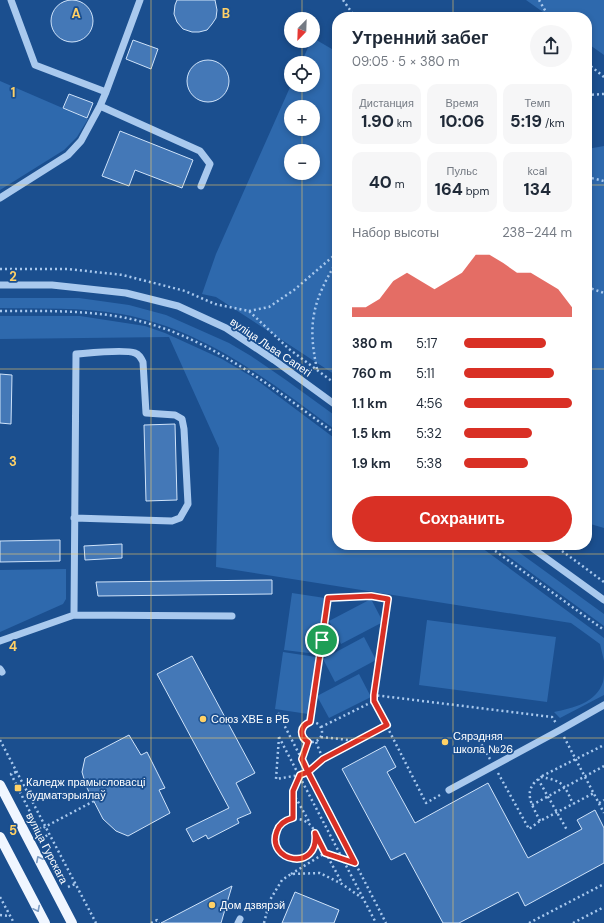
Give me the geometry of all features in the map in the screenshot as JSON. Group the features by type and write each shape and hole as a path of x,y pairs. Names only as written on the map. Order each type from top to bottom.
{"main road":[{"name":"вуліца Гурскага","path":"0,785 72,923"},
{"path":"0,837 44,923"}],"street":[{"path":"11,0 35,65 106,92"},
{"path":"0,198 68,156 81,141 106,92 138,1"},
{"path":"100,106 200,151 210,164 201,186"},
{"name":"вуліца Льва Сапегі","path":"0,285 52,285 126,293 178,306 226,328 274,360 332,402"},
{"path":"74,518 172,521 180,518 188,504 184,429 182,419 175,415 146,413 142,362 141,357 135,352 124,351 76,354 74,518 74,615"},
{"path":"535,550 604,600"},
{"path":"0,641 74,615 232,616"},
{"path":"449,790 560,730 604,704"}],"path":[{"path":"343,0 351,12"},
{"path":"539,0 546,12"},
{"path":"592,67 604,77"},
{"path":"592,94 604,94"},
{"path":"592,178 604,181"},
{"path":"249,311 269,307 294,290 332,257"},
{"path":"317,370 312,347 314,314 323,284 332,269"},
{"path":"592,289 604,293"},
{"path":"0,311 77,311 122,317 166,329 225,356 248,370 332,431"},
{"path":"493,550 604,630"},
{"path":"561,550 604,582"},
{"path":"310,722 328,598 371,596 388,599 374,701 426,803 449,790"},
{"path":"374,695 552,717 604,813"},
{"path":"321,727 374,701"},
{"path":"278,712 386,923"},
{"path":"310,722 316,722 321,727 321,737 316,742 308,742 302,737 303,726 310,722"},
{"path":"376,923 341,858 300,775 279,737 276,779 300,775 308,772 323,759 387,725"},
{"path":"321,737 358,741"},
{"path":"0,740 96,923"},
{"path":"479,740 529,829 540,821 594,793"},
{"path":"302,759 308,742"},
{"path":"316,742 323,759"},
{"path":"540,821 532,805 529,793 534,782 604,745"},
{"path":"532,805 604,766"},
{"path":"16,772 11,774 43,838 49,834"},
{"path":"293,818 293,791 300,775"},
{"path":"541,777 555,780 565,787 573,804"},
{"path":"538,779 567,830"},
{"path":"293,791 342,884"},
{"path":"598,803 604,800"},
{"path":"39,830 94,801"},
{"path":"293,818 303,820 310,824 315,833 315,846 310,854 302,859 292,859 283,855 277,848 275,837 277,830 283,823 293,818"},
{"path":"264,923 270,900 282,880 291,874 325,853 355,863"},
{"path":"291,874 320,873 342,884 363,899"},
{"path":"68,887 75,884"},
{"path":"528,923 604,884"},
{"path":"0,897 14,923"},
{"path":"0,902 4,904"},
{"path":"573,923 604,908"},
{"path":"0,915 11,916"},
{"path":"151,923 157,920 159,923"}],"shaded area":[{"path":"526,0 604,0 604,55 592,47 592,12 543,12"},
{"path":"320,42 332,49 332,373 216,297 202,294 216,254 284,101 284,136 320,136 320,100 284,100 288,92 320,92 320,56 304,56 308,48 320,48"},
{"path":"0,81 88,119 77,137 64,150 0,190"},
{"path":"604,146 604,528 592,524 592,148"},
{"path":"0,298 79,298 129,305 166,315 229,343 251,356 332,413 332,427 262,376 235,360 180,332 151,321 121,314 76,309 0,308"},
{"path":"0,316 80,316 145,326 165,333 222,359 254,378 332,436 332,550 485,550 604,638 604,661 600,644 571,623 216,567 219,448 169,337 0,339"},
{"path":"500,550 516,550 604,614 604,626"},
{"path":"66,569 66,599 63,604 0,632 0,570"},
{"path":"292,593 325,598 317,654 284,650"},
{"path":"371,599 383,622 341,644 329,621"},
{"path":"427,620 556,637 547,702 419,685"},
{"path":"364,637 376,660 335,682 323,659"},
{"path":"283,652 316,657 308,714 275,709"},
{"path":"359,674 371,697 329,718 317,696"},
{"path":"604,677 604,695 560,718 554,712 569,709 589,700 600,689"}],"building":[{"path":"68,0 76,0 84,3 90,9 93,21 90,33 84,39 76,42 68,42 60,39 54,33 51,25 51,17 54,9 60,3"},
{"path":"177,0 215,0 217,10 216,18 207,30 192,32 183,29 177,22 174,14"},
{"path":"133,40 158,49 151,69 126,59"},
{"path":"204,60 212,60 220,63 226,69 229,81 226,93 220,99 212,102 204,102 196,99 190,93 187,85 187,77 190,69 196,63"},
{"path":"69,94 93,103 87,118 63,108"},
{"path":"120,131 193,160 182,188 135,170 129,186 102,176"},
{"path":"0,374 12,375 11,424 0,423"},
{"path":"175,424 177,500 146,501 144,425"},
{"path":"60,540 60,561 0,562 0,541"},
{"path":"122,544 122,558 85,560 84,546"},
{"path":"272,580 272,594 98,596 96,582"},
{"name":"Союз ХВЕ в РБ","path":"192,656 255,773 236,783 251,813 237,819 239,823 208,839 206,835 193,842 186,829 229,808 157,674"},
{"path":"129,735 141,755 147,752 165,788 159,790 170,813 128,836 116,831 103,819 86,786 82,772 85,758"},
{"name":"Сярэдняя школа №26","path":"385,746 396,767 387,772 415,823 488,783 528,858 582,829 577,820 595,810 604,828 604,863 525,906 518,892 459,923 443,923 405,853 391,860 342,769"},
{"name":"Дом дзвярэй","path":"232,886 221,923 161,923"},
{"path":"295,892 339,910 334,923 282,923"}],"place":[{"name":"Союз ХВЕ в РБ","path":"203,719"},
{"name":"Сярэдняя школа №26","path":"445,742"},
{"name":"Каледж прамысловасці будматэрыялаў","path":"18,788"},
{"name":"Дом дзвярэй","path":"212,905"}],"route":[{"path":"322,640 310,722 303,726 302,730 302,737 308,742 302,759 308,772 300,775 293,791 293,818 283,823 277,830 275,837 277,848 283,855 292,859 302,859 310,854 315,846 315,833 325,853 355,863 308,772 323,759 387,725 374,701 374,695 388,599 371,596 328,598 322,640"}]}
